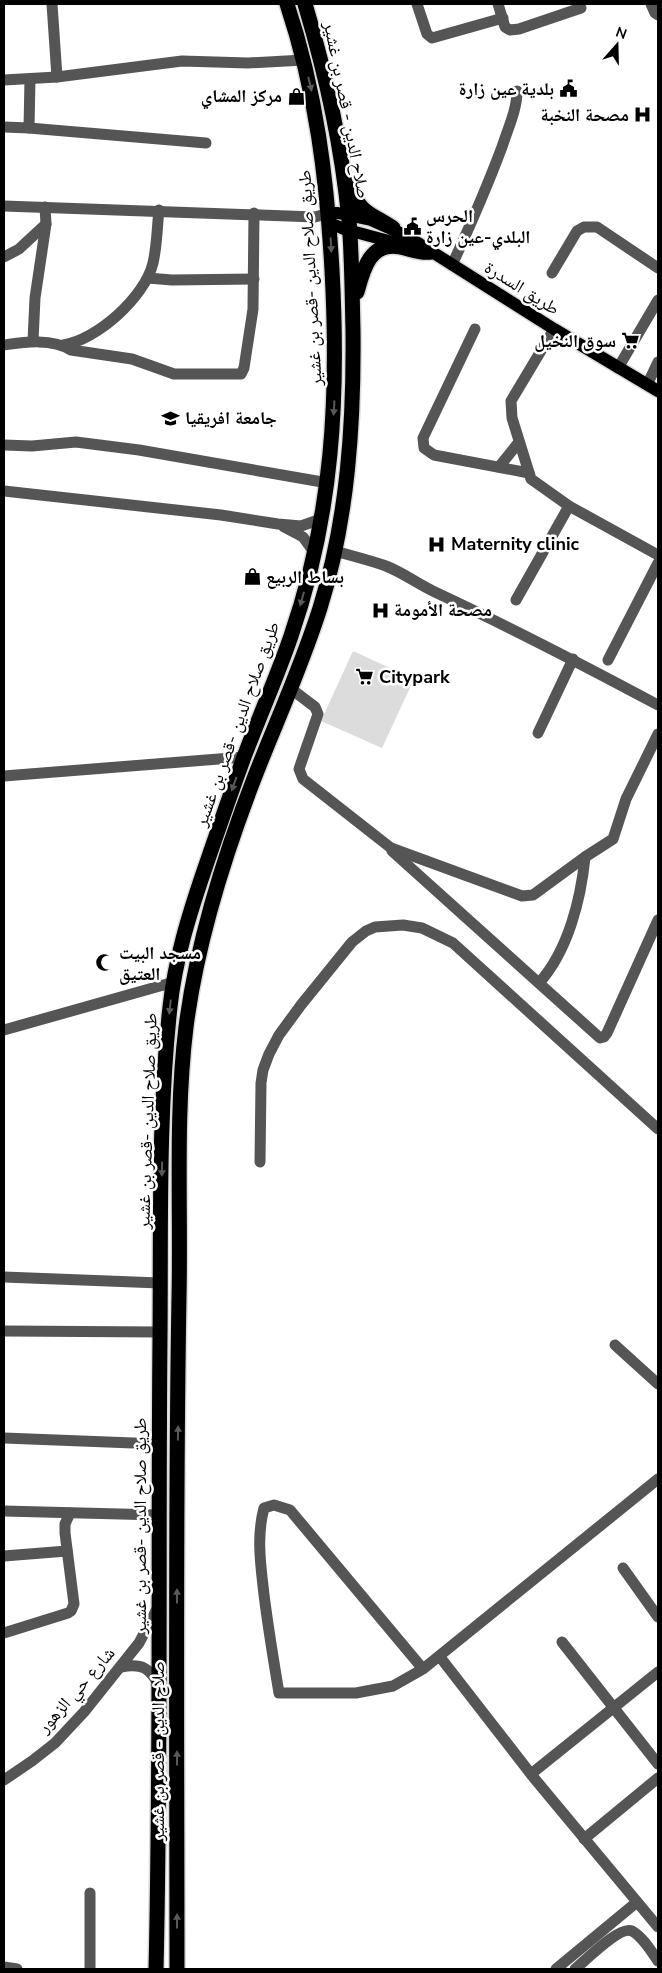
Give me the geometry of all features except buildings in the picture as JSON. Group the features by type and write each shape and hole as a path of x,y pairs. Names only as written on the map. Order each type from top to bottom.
{"highway":[{"name":"طريق صلاح الدين -قصر بن غشير","path":"156,1969 160,1812 158,1607 160,1264 164,1069 174,982 194,900 244,757 289,641 308,580 322,519 332,446 336,368 324,217 321,141 304,60 287,4"},
{"name":"صلاح الدين - قصر بن غشير","path":"177,1969 177,1450 182,1089 187,1022 205,930 230,849 252,784 320,607 334,551 345,488 353,424 352,308 348,215 341,162 324,76 305,4"},
{"path":"341,162 350,187 360,206 369,215 393,228"},
{"path":"352,308 363,267 377,251 393,246 421,252 431,252"},
{"path":"160,1264 180,1264"}],"main road":[{"name":"طريق السدرة","path":"324,217 348,215 372,220 393,228 554,329 653,388"},
{"path":"324,217 349,231 431,252"}],"street":[{"path":"52,4 57,77"},
{"path":"417,4 427,34 432,38 503,18"},
{"path":"498,4 507,29 514,30 582,10"},
{"path":"650,4 658,15"},
{"path":"4,80 57,77 182,61 248,63 304,60"},
{"path":"29,128 30,79"},
{"path":"452,265 487,187 516,107 517,91"},
{"path":"4,127 206,143"},
{"path":"4,206 254,213 324,217"},
{"path":"34,341 35,298 46,224 45,207"},
{"path":"4,345 26,344 34,341 63,345 72,344 106,325 121,312 148,278 154,256 159,210"},
{"path":"63,345 71,350 132,359 174,374 241,374 244,368 253,310 254,213"},
{"path":"4,257 19,249 46,224"},
{"path":"552,273 577,231 591,226 597,227 658,268"},
{"path":"148,278 172,280 254,279"},
{"path":"618,368 658,300"},
{"path":"475,329 423,438 424,448 434,455 530,473"},
{"path":"554,329 511,401 512,418 531,479 569,506 658,555"},
{"path":"653,388 658,362"},
{"path":"4,445 32,446 76,442 139,450 328,483"},
{"path":"498,466 519,442"},
{"path":"4,491 221,515 278,524 302,526 322,519"},
{"path":"516,600 569,506"},
{"path":"278,524 303,537 314,552"},
{"path":"334,551 386,566 573,659 658,705"},
{"path":"608,660 658,563"},
{"path":"538,733 573,659"},
{"path":"290,688 315,707 318,714 299,773 303,778 385,844 539,984 602,1038 607,1033 617,1013 658,920"},
{"path":"385,844 508,891 527,896 533,895 613,839 626,799 658,734"},
{"path":"4,776 244,757"},
{"path":"539,984 560,953 582,888 585,857"},
{"path":"260,1162 262,1074 272,1047 301,1005 352,942 366,931 395,924 422,928 453,943 658,1129"},
{"path":"4,1030 174,982"},
{"path":"4,1277 160,1283"},
{"path":"4,1331 160,1332"},
{"path":"615,1345 658,1384"},
{"path":"4,1438 159,1444"},
{"path":"423,1669 290,1510 274,1505 264,1508 259,1543 261,1570 266,1619 278,1693 356,1694 393,1686 423,1669 658,1479"},
{"path":"4,1511 159,1515"},
{"path":"4,1633 71,1611 74,1604 65,1524 70,1513"},
{"path":"4,1556 67,1551"},
{"path":"623,1568 658,1617"},
{"name":"شارع حي الزهور","path":"4,1780 54,1743 84,1712 139,1643 158,1607"},
{"path":"562,1642 658,1764"},
{"path":"440,1656 531,1774 658,1927"},
{"path":"121,1667 136,1666 146,1668 152,1673 160,1687"},
{"path":"531,1774 658,1672"},
{"path":"584,1839 658,1778"},
{"path":"90,1893 90,1969"},
{"path":"556,1969 637,1902"},
{"path":"575,1969 612,1938 625,1930 630,1930 636,1935 658,1960"},
{"path":"4,1967 18,1969"}],"shaded area":[{"path":"353,651 414,679 382,748 321,721"}],"place":[{"name":"بلدية عين زارة","path":"568,89"},
{"name":"مركز المشاي","path":"296,96"},
{"name":"مصحة النخبة","path":"643,115"},
{"name":"الحرس البلدي-عين زارة","path":"412,226"},
{"name":"سوق النخيل","path":"630,341"},
{"name":"جامعة افريقيا","path":"171,418"},
{"name":"Maternity clinic","path":"437,544"},
{"name":"بساط الربيع","path":"252,577"},
{"name":"مصحة الأمومة","path":"380,610"},
{"name":"Citypark","path":"365,677"},
{"name":"مسجد البيت العتيق","path":"105,963"}]}
